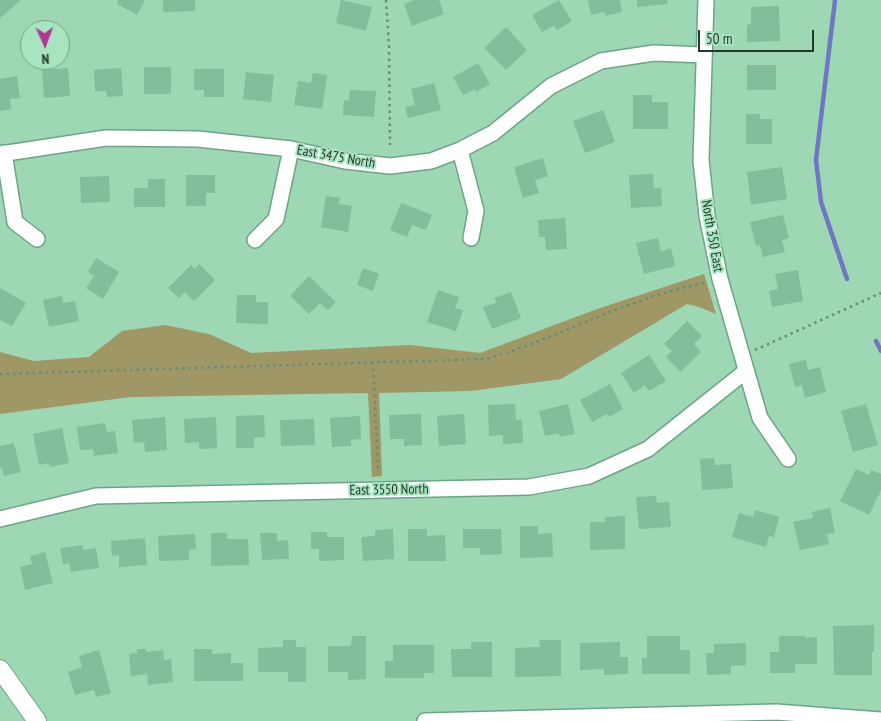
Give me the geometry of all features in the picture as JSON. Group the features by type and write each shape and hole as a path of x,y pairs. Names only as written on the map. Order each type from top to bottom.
{"street":[{"name":"North 350 East","path":"706,0 701,160 707,216 720,279 760,418 788,459"},
{"name":"East 3475 North","path":"2,153 106,138 198,139 290,149 345,161 390,166 431,160 460,150 493,133 551,86 601,61 654,53 704,55"},
{"path":"255,240 276,219 290,149"},
{"path":"460,150 476,211 471,238"},
{"path":"2,153 15,222 37,239"},
{"name":"East 3550 North","path":"0,519 96,496 528,487 589,476 648,448 744,364"},
{"path":"0,669 37,721"},
{"path":"425,721 776,712 881,720"}],"path":[{"path":"386,0 390,145"},
{"path":"0,374 486,359 508,353 630,304 668,291 720,279"},
{"path":"744,364 760,347 881,293"},
{"path":"373,362 378,470"}],"shaded area":[{"path":"704,274 716,314 687,304 561,379 471,391 379,393 382,476 372,477 368,393 131,397 0,414 0,352 34,361 89,357 122,331 165,325 209,334 251,353 410,345 480,353 597,309"}],"building":[{"path":"0,0 21,0 0,18"},
{"path":"118,0 145,0 137,15 117,4"},
{"path":"163,0 195,0 195,11 163,12"},
{"path":"341,0 372,7 366,31 336,23"},
{"path":"414,0 439,0 444,14 412,26 404,4"},
{"path":"559,0 572,21 557,30 554,26 542,32 532,15"},
{"path":"588,0 620,0 622,12 605,16 605,12 591,15"},
{"path":"637,0 667,0 668,4 637,7"},
{"path":"779,6 780,41 747,42 747,25 751,24 751,7"},
{"path":"506,27 527,50 506,70 484,48"},
{"path":"478,63 490,84 476,92 475,89 463,95 453,77"},
{"path":"747,65 776,65 776,90 747,90"},
{"path":"144,67 171,67 171,94 144,94"},
{"path":"121,68 123,96 107,97 106,91 95,91 94,70"},
{"path":"194,69 224,69 224,97 204,97 204,90 194,90"},
{"path":"42,70 68,70 70,96 44,98"},
{"path":"246,72 274,75 271,102 243,99"},
{"path":"313,73 327,75 322,109 294,105 298,81 311,83"},
{"path":"17,76 20,98 10,99 11,109 0,111 0,79"},
{"path":"434,83 441,110 408,118 405,107 415,105 411,89"},
{"path":"350,90 376,91 374,117 343,115 344,100 349,101"},
{"path":"633,95 652,95 652,102 668,102 668,129 633,129"},
{"path":"603,110 615,142 585,153 573,121"},
{"path":"746,114 760,114 760,119 772,119 772,144 746,144"},
{"path":"543,158 548,176 535,180 539,193 523,198 514,167"},
{"path":"782,167 787,199 751,205 747,172"},
{"path":"653,174 654,188 661,188 662,206 631,208 629,175"},
{"path":"186,175 215,175 215,193 206,193 206,206 186,206"},
{"path":"109,176 110,202 81,203 80,177"},
{"path":"148,179 165,179 165,207 134,207 134,188 148,188"},
{"path":"326,196 340,198 339,204 352,206 348,232 321,227"},
{"path":"401,203 432,215 426,230 412,225 407,237 390,230"},
{"path":"783,215 789,238 782,240 785,252 763,257 760,245 756,246 750,222"},
{"path":"565,218 567,249 546,250 545,237 539,237 538,220"},
{"path":"658,238 661,251 671,248 675,266 644,274 636,243"},
{"path":"96,258 119,272 103,299 86,288 94,276 88,272"},
{"path":"199,264 215,280 194,301 185,292 179,298 168,288 191,265 195,269"},
{"path":"363,268 379,274 373,291 357,285"},
{"path":"798,270 803,301 772,307 769,291 778,289 775,274"},
{"path":"309,276 336,302 328,310 320,303 309,314 290,296"},
{"path":"0,288 26,303 12,326 0,320"},
{"path":"438,290 459,297 455,308 463,310 456,331 427,322"},
{"path":"511,292 521,318 492,329 483,307 496,303 495,298"},
{"path":"237,295 256,295 256,302 268,302 268,324 236,323"},
{"path":"62,296 63,303 75,301 79,321 49,327 43,300"},
{"path":"687,321 702,336 694,344 701,352 681,372 666,357 672,351 664,344"},
{"path":"649,355 666,381 649,391 645,385 634,393 621,373"},
{"path":"806,360 808,370 820,367 826,392 805,398 802,385 795,387 789,364"},
{"path":"610,384 623,409 609,417 607,414 592,422 580,400"},
{"path":"515,404 516,420 522,419 523,443 503,444 503,435 489,436 488,405"},
{"path":"568,404 575,434 560,437 559,433 545,436 539,411"},
{"path":"866,404 878,445 853,452 841,411"},
{"path":"421,414 422,445 404,446 404,439 390,439 389,415"},
{"path":"464,414 466,444 439,446 437,416"},
{"path":"264,415 265,437 254,438 254,448 236,448 236,416"},
{"path":"360,416 361,439 351,440 351,446 332,447 330,418"},
{"path":"165,417 167,450 145,452 144,442 134,443 132,420"},
{"path":"216,417 217,448 199,449 199,442 185,443 184,419"},
{"path":"314,419 315,445 281,446 280,420"},
{"path":"105,423 107,432 115,431 118,453 94,456 93,449 80,450 77,427"},
{"path":"62,428 69,463 50,467 49,463 39,465 33,434"},
{"path":"14,443 21,472 4,476 2,468 0,468 0,446"},
{"path":"714,458 715,465 731,464 733,488 702,490 700,459"},
{"path":"856,469 869,475 871,470 881,474 881,490 869,515 840,501"},
{"path":"656,496 657,503 669,502 671,527 639,529 636,497"},
{"path":"830,508 835,533 827,534 829,544 800,550 793,522 813,518 812,512"},
{"path":"755,510 779,517 774,537 769,536 766,547 732,537 739,513 753,517"},
{"path":"625,516 625,549 590,550 590,522 605,522 605,517"},
{"path":"520,526 538,526 538,534 552,533 553,557 520,558"},
{"path":"393,529 394,559 363,561 361,537 375,536 375,530"},
{"path":"408,529 427,529 427,536 445,535 446,561 408,561"},
{"path":"463,529 501,529 502,554 480,555 480,548 463,548"},
{"path":"311,532 327,532 327,537 344,537 344,560 319,561 319,549 311,549"},
{"path":"211,533 227,533 227,539 248,539 249,565 211,566"},
{"path":"260,533 277,533 277,541 288,540 289,559 262,560"},
{"path":"195,534 196,549 189,550 189,560 159,561 158,536"},
{"path":"145,538 147,565 119,567 119,555 112,556 111,541"},
{"path":"83,545 83,550 96,548 99,568 71,572 69,563 63,564 60,548"},
{"path":"45,552 53,583 25,590 20,567 32,564 30,556"},
{"path":"874,625 872,675 834,675 833,626"},
{"path":"352,636 366,636 366,679 348,680 348,672 328,672 328,646 351,646"},
{"path":"647,636 680,636 680,650 690,650 690,674 642,674 642,658 647,658"},
{"path":"779,636 817,637 817,664 795,664 795,673 770,673 770,652 779,652"},
{"path":"283,640 296,640 296,647 306,647 306,682 288,682 288,672 258,672 258,648 283,647"},
{"path":"539,640 561,640 561,676 515,677 515,648 540,647"},
{"path":"471,642 492,642 492,677 452,677 451,649 471,649"},
{"path":"620,642 620,657 628,657 628,674 604,675 604,669 580,670 580,643"},
{"path":"746,643 746,665 731,666 731,674 707,675 706,653 714,653 714,644"},
{"path":"393,645 434,645 434,673 424,673 424,678 385,678 385,661 393,661"},
{"path":"137,649 146,649 146,652 163,650 164,660 171,659 173,682 148,685 147,674 131,676 129,654 137,653"},
{"path":"194,649 212,649 212,654 231,653 231,663 243,663 243,681 194,681"},
{"path":"99,650 111,693 96,697 94,690 75,695 68,672 82,667 79,656"}],"waterway":[{"path":"835,0 816,160 821,202 847,279"},
{"path":"876,341 881,351"}]}
